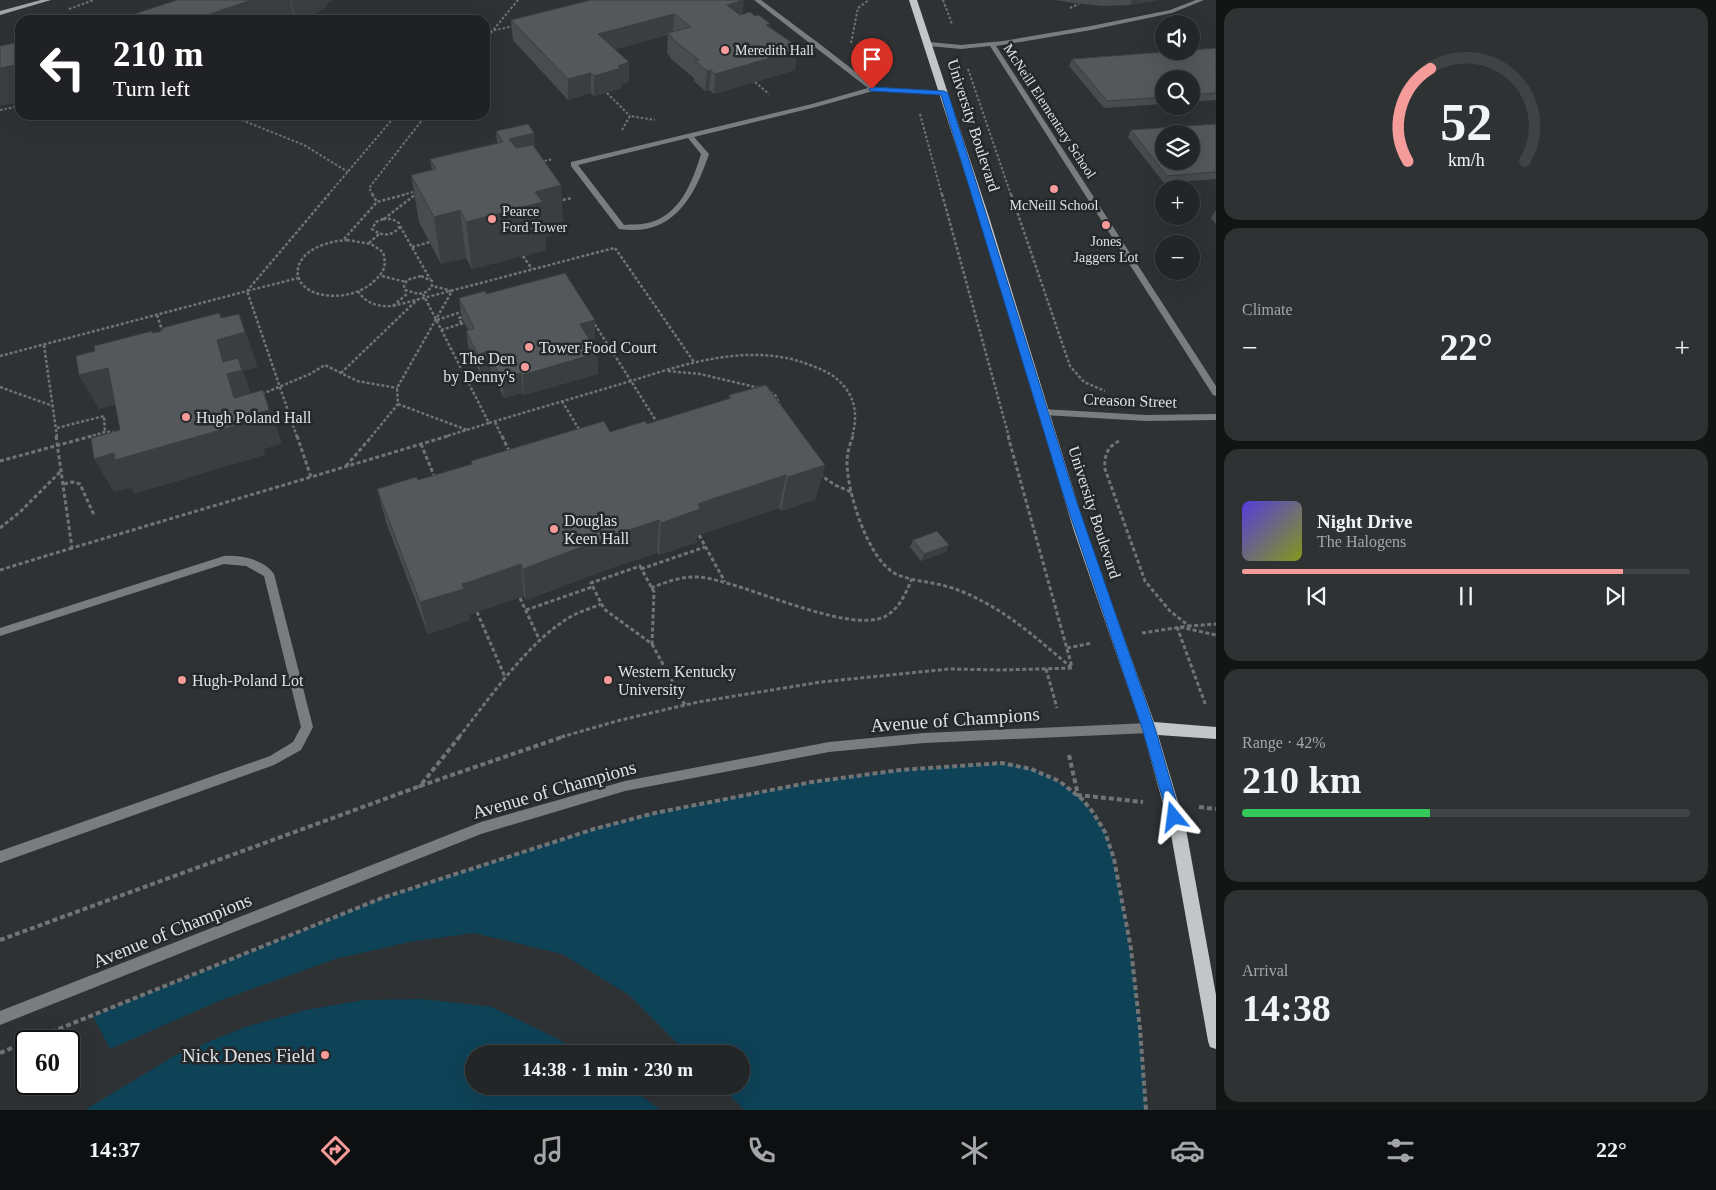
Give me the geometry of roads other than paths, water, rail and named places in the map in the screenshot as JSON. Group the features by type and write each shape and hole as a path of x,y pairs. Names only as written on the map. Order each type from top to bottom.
{"main road":[{"name":"University Boulevard","path":"913,0 929,44 1080,531 1149,728 1178,829 1216,1041"},
{"path":"1149,728 1216,733"}],"street":[{"path":"0,13 48,0"},
{"path":"757,0 823,49 872,89"},
{"path":"929,44 961,47 992,44 1091,28 1119,20 1172,11 1201,0"},
{"name":"McNeill Elementary School","path":"992,44 1216,393"},
{"path":"690,136 705,154 699,174 689,196 671,214 650,225 622,227 574,164 814,106 872,89 944,93"},
{"name":"Creason Street","path":"1043,412 1146,418 1216,417"},
{"path":"0,632 224,560 238,558 256,564 269,574 307,727 297,746 274,760 0,857"},
{"name":"Avenue of Champions","path":"0,1018 481,828 625,786 829,747 924,738 1149,728"}],"place":[{"name":"Meredith Hall","path":"725,50"},
{"name":"McNeill School","path":"1054,189"},
{"name":"Pearce Ford Tower","path":"492,219"},
{"name":"Jones Jaggers Lot","path":"1106,225"},
{"name":"Tower Food Court","path":"529,347"},
{"name":"The Den by Denny's","path":"525,367"},
{"name":"Hugh Poland Hall","path":"186,417"},
{"name":"Douglas Keen Hall","path":"554,529"},
{"name":"Hugh-Poland Lot","path":"182,680"},
{"name":"Western Kentucky University","path":"608,680"},
{"name":"Nick Denes Field","path":"325,1055"}]}
